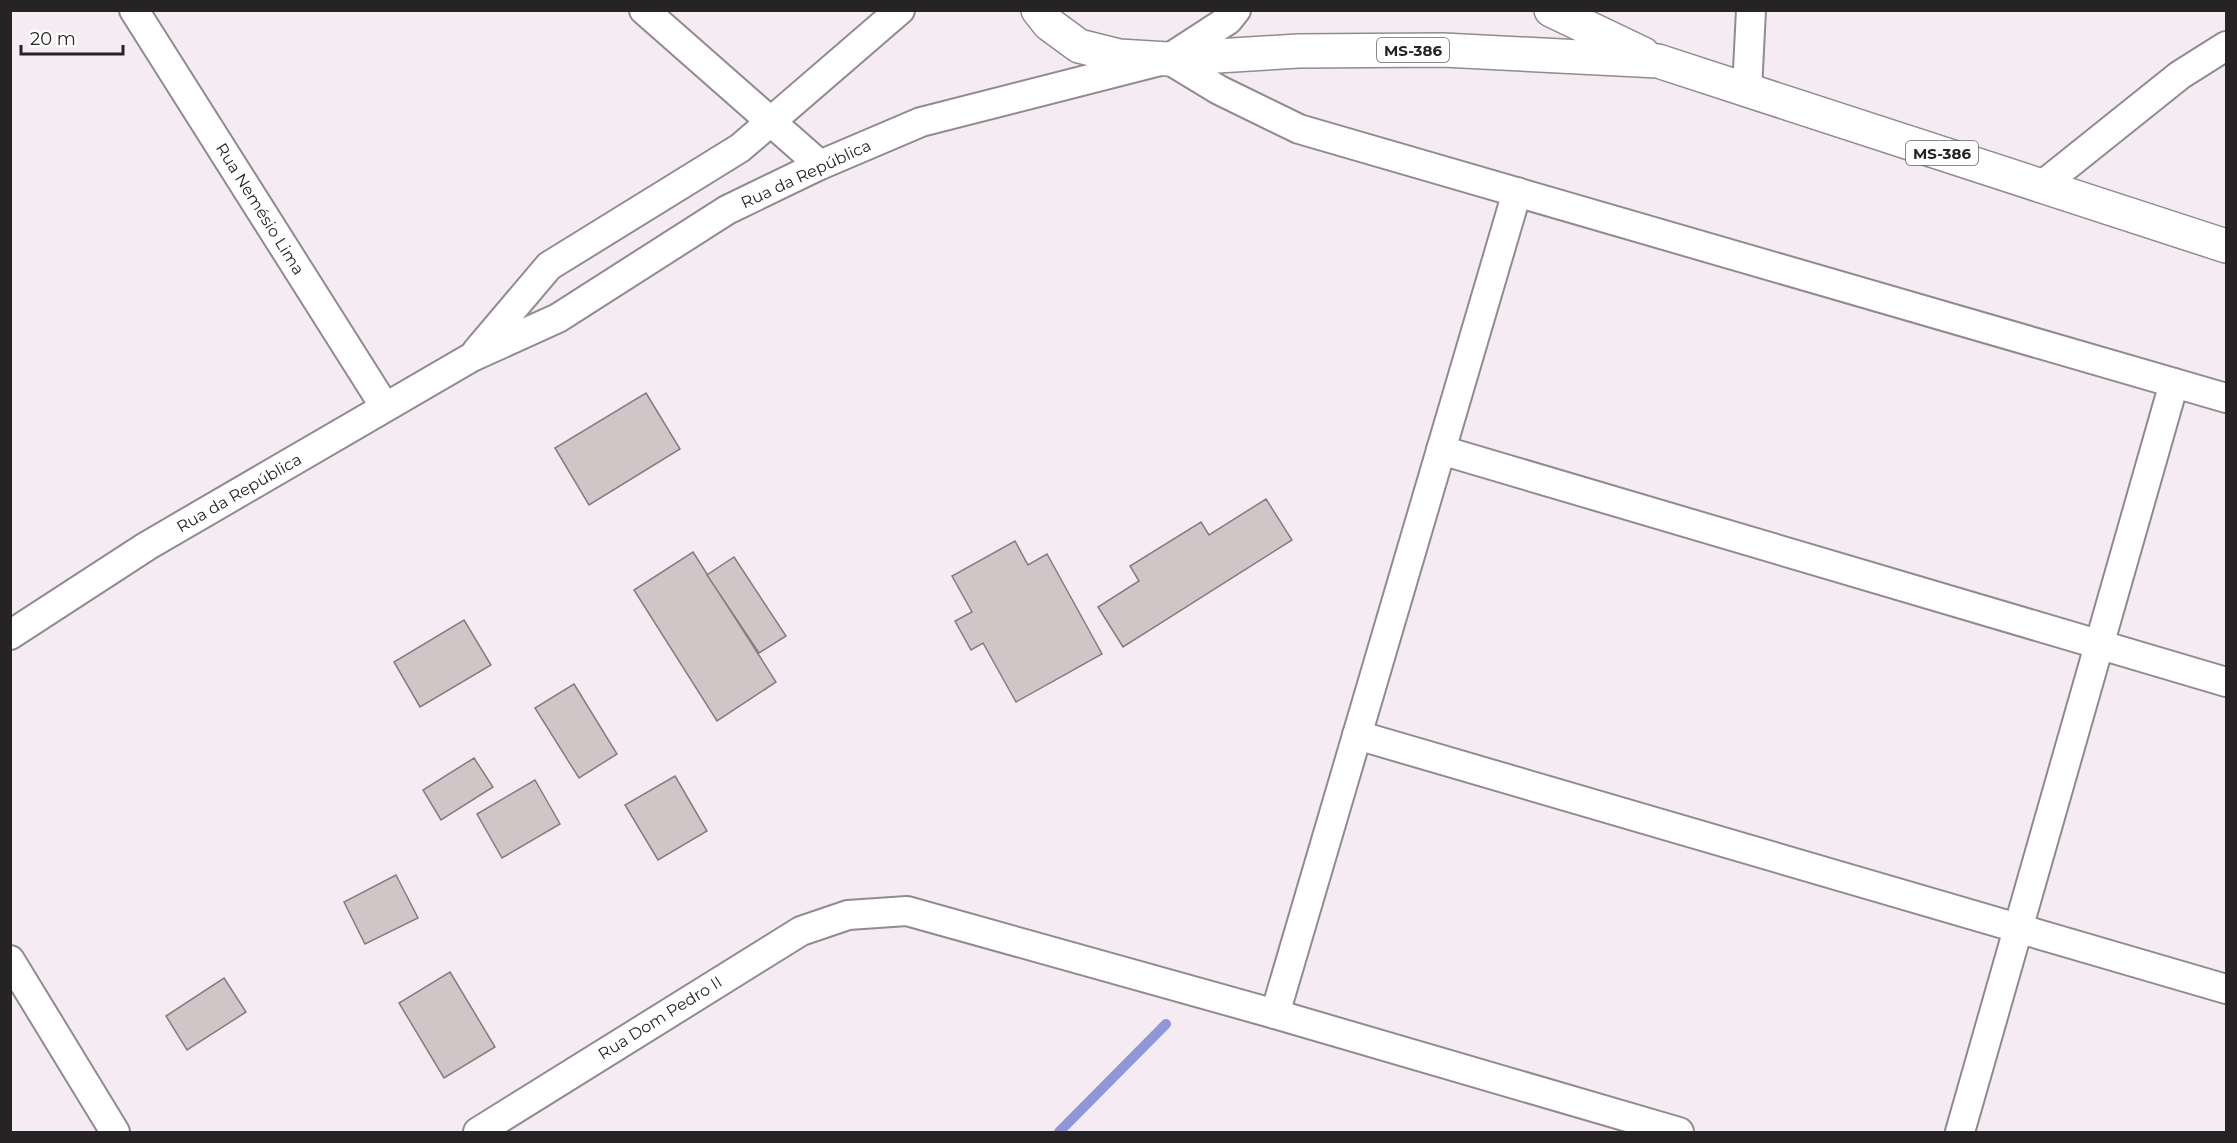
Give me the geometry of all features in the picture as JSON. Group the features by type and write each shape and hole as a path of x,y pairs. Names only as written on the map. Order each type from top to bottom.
{"main road":[{"name":"MS-386","path":"1038,10 1049,24 1079,46 1119,57 1168,59 1298,51 1443,50 1658,61"},
{"name":"MS-386","path":"1551,10 1658,61 2226,246"}],"street":[{"name":"Rua Nemésio Lima","path":"134,10 386,408"},
{"path":"644,10 820,165"},
{"name":"Rua da República","path":"472,357 549,266 740,148 900,10"},
{"name":"Rua da República","path":"10,635 147,546 472,357 558,318 727,210 820,165 921,122 1168,59 1228,20 1236,10"},
{"path":"1747,90 1751,10"},
{"path":"2040,187 2180,75 2226,46"},
{"path":"1168,59 1219,90 1299,129 2226,398"},
{"path":"1275,1014 1517,192"},
{"path":"1960,1132 2174,383"},
{"path":"1441,450 2226,682"},
{"path":"1357,735 2226,989"},
{"name":"Rua Dom Pedro II","path":"478,1132 801,931 848,915 907,911 1275,1014 1679,1132"},
{"path":"10,960 115,1132"}],"building":[{"path":"646,393 680,449 589,505 555,448"},
{"path":"1266,499 1292,540 1123,647 1098,607 1139,581 1130,566 1201,522 1209,535"},
{"path":"1015,541 1028,565 1047,554 1102,654 1016,702 983,643 971,650 955,621 972,612 952,576"},
{"path":"693,552 776,682 717,721 634,590"},
{"path":"734,557 786,636 759,653 707,575"},
{"path":"464,620 491,665 420,707 394,662"},
{"path":"574,684 617,754 579,778 535,708"},
{"path":"474,758 493,787 441,820 423,790"},
{"path":"675,776 707,831 658,860 625,805"},
{"path":"535,780 560,824 502,858 477,814"},
{"path":"396,875 418,918 365,944 344,902"},
{"path":"450,972 495,1047 444,1078 399,1003"},
{"path":"224,978 246,1012 187,1050 166,1016"}],"waterway":[{"path":"1059,1132 1166,1024"}]}
